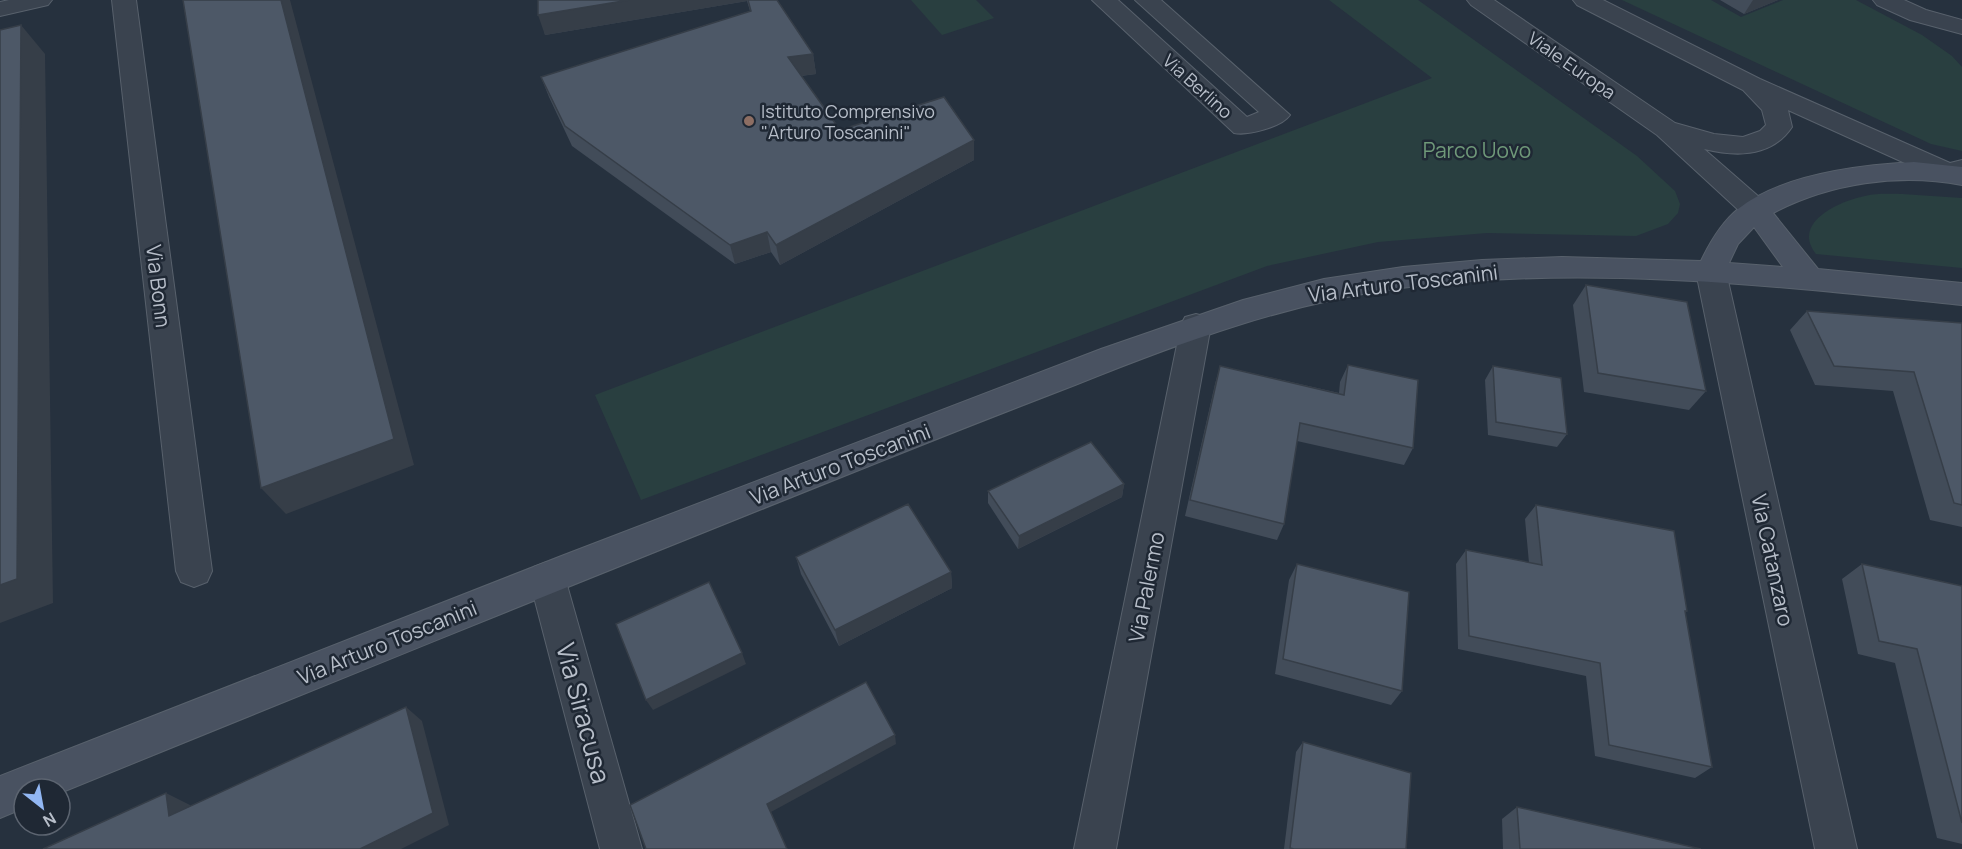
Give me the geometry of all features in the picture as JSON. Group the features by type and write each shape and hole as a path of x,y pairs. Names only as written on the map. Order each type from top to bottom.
{"street":[{"path":"0,9 40,0"},
{"name":"Via Bonn","path":"124,0 194,571"},
{"name":"Via Berlino","path":"1104,0 1243,128 1277,115 1147,0"},
{"name":"Viale Europa","path":"1479,0 1666,129 1756,210"},
{"name":"Viale Europa","path":"1585,0 1750,84 1957,172"},
{"path":"1885,0 1918,15 1962,27"},
{"path":"1948,0 1962,16"},
{"name":"Viale Europa","path":"1666,129 1727,144 1751,144 1769,138 1779,127 1777,114 1772,105 1750,84"},
{"path":"1711,272 1726,238 1756,210 1805,189 1848,177 1957,172"},
{"path":"1756,210 1808,278"},
{"name":"Via Arturo Toscanini","path":"0,797 547,578 1196,326 1303,295 1420,276 1546,269 1711,272 1808,278 1962,294"},
{"name":"Via Catanzaro","path":"1711,272 1836,849"},
{"name":"Via Palermo","path":"1095,849 1196,326"},
{"name":"Via Siracusa","path":"547,578 621,849"}],"green space":[{"path":"911,0 976,0 994,18 942,35"},
{"name":"Parco Uovo","path":"1329,0 1418,0 1637,156 1675,191 1680,204 1678,213 1668,224 1636,236 1487,233 1378,242 1267,266 641,500 595,395 1432,78"},
{"path":"1622,0 1711,0 1741,17 1783,0 1856,0 1922,35 1952,56 1962,67 1962,151 1931,144"},
{"path":"1874,194 1962,198 1962,268 1816,254 1810,243 1809,233 1821,215 1831,208"}],"building":[{"path":"183,0 281,0 394,439 261,488"},
{"path":"538,0 629,0 538,15"},
{"path":"748,0 777,0 813,54 788,57 840,130 944,97 974,140 776,245 767,232 730,245 565,126 541,77 751,11"},
{"path":"21,25 17,579 0,585 0,30"},
{"path":"1586,285 1687,302 1706,391 1598,373"},
{"path":"1807,311 1962,323 1962,505 1954,503 1914,372 1834,366"},
{"path":"1348,365 1418,380 1413,448 1300,423 1284,524 1190,500 1220,366 1344,395"},
{"path":"1493,366 1561,378 1567,434 1496,422"},
{"path":"1091,442 1124,484 1019,536 988,491"},
{"path":"908,504 951,572 835,630 796,557"},
{"path":"1536,505 1674,531 1687,611 1685,611 1712,767 1609,745 1600,663 1469,636 1466,550 1542,565"},
{"path":"1297,564 1409,592 1402,691 1283,659"},
{"path":"1862,564 1962,586 1962,823 1917,649 1879,641"},
{"path":"709,582 742,653 646,700 616,624"},
{"path":"866,682 895,735 767,804 787,849 646,849 630,805"},
{"path":"406,707 433,813 360,849 43,849 166,793 169,816"},
{"path":"1303,742 1411,773 1406,849 1290,848"},
{"path":"1517,807 1701,849 1520,849"}],"place":[{"name":"Istituto Comprensivo \"Arturo Toscanini\"","path":"749,121"}]}
